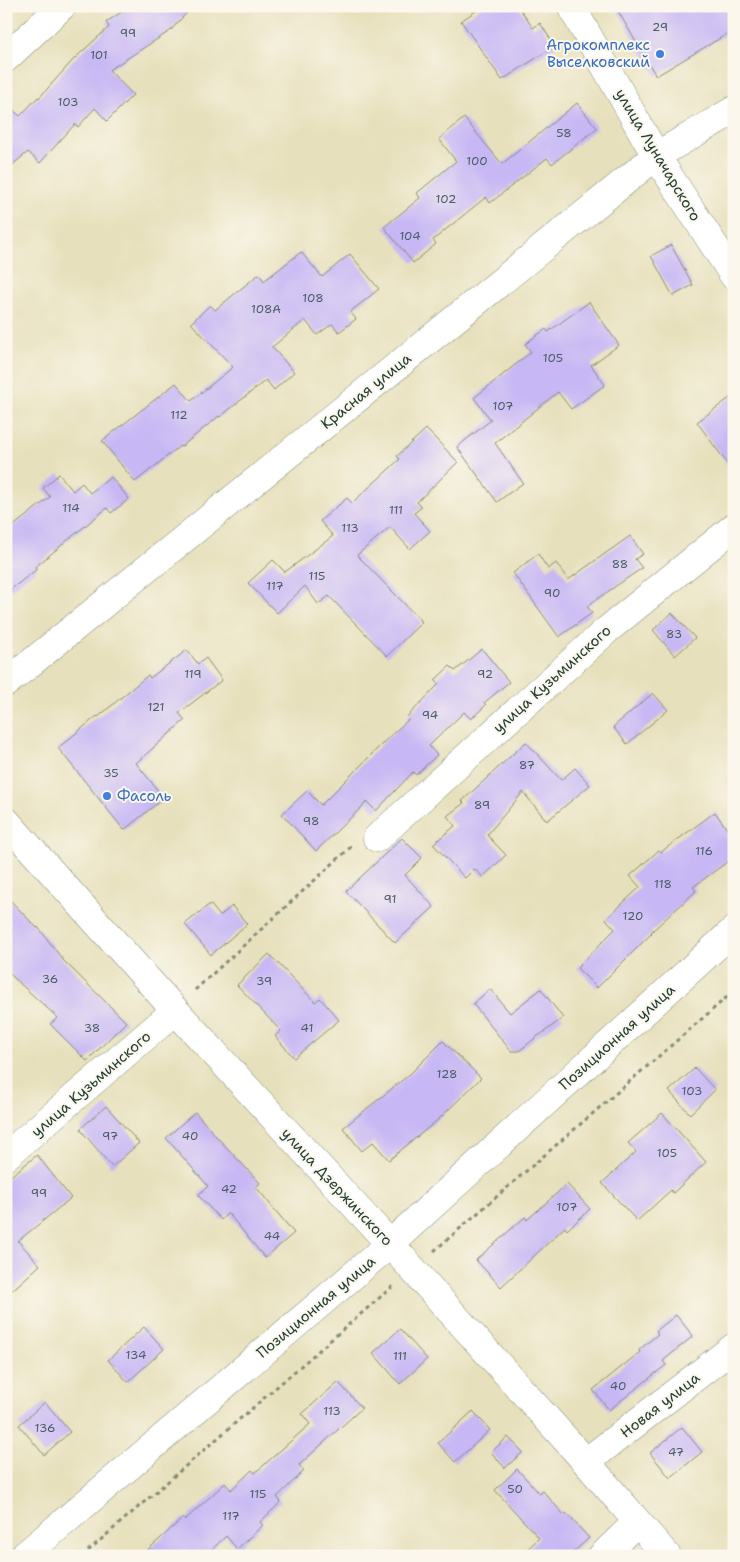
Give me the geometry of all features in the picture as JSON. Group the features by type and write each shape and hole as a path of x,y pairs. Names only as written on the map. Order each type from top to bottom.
{"street":[{"path":"6,58 62,6"},
{"name":"улица Луначарского","path":"571,6 656,156 734,276"},
{"name":"Красная улица","path":"6,683 656,156 734,110"},
{"name":"улица Кузьминского","path":"376,838 606,630 734,527"},
{"name":"улица Дзержинского","path":"6,821 175,1010 390,1244 586,1462 667,1556"},
{"name":"Позиционная улица","path":"24,1556 390,1244 734,930"},
{"name":"улица Кузьминского","path":"6,1156 175,1010"},
{"name":"Новая улица","path":"586,1462 734,1347"},
{"path":"602,1556 637,1522"}],"path":[{"path":"175,1010 361,837 376,838"}],"building":[{"path":"131,6 193,6 170,31 109,70 133,95 107,121 95,108 78,127 75,124 40,163 28,152 6,170 6,104 20,116 74,59 109,27 106,22"},
{"path":"483,6 518,6 533,28 540,23 555,46 502,80 461,21"},
{"path":"615,6 734,6 734,30 656,76"},
{"path":"577,103 597,128 552,164 547,158 490,203 486,197 433,240 436,244 413,263 384,227 420,198 417,193 456,161 439,139 464,118 502,164"},
{"path":"671,245 693,285 673,296 651,256"},
{"path":"301,252 322,277 350,254 379,289 350,312 356,319 339,332 332,324 317,335 305,320 272,347 294,372 274,390 266,380 135,482 102,441 176,383 191,401 233,367 191,323 210,305 215,310 259,274 264,281"},
{"path":"589,302 619,345 591,365 605,385 571,409 558,392 495,443 523,483 497,502 457,447 491,420 474,398 531,352 525,344 546,329 548,332"},
{"path":"734,395 734,473 697,422"},
{"path":"426,429 458,462 417,502 422,507 414,513 430,531 410,549 390,527 357,555 422,622 387,656 329,596 318,604 305,586 277,613 248,583 273,560 285,572 333,536 320,521 347,498 352,503 400,459 397,456"},
{"path":"59,474 73,491 82,483 90,493 111,477 129,499 111,513 107,508 35,567 37,569 6,593 6,532 50,497 43,488"},
{"path":"630,536 643,554 635,559 642,568 587,606 592,613 559,637 513,573 538,554 548,569 556,563 568,580"},
{"path":"672,613 695,638 675,656 653,630"},
{"path":"482,649 509,682 484,703 486,705 471,719 464,712 429,746 437,755 416,775 413,772 376,811 367,802 316,851 282,814 307,791 321,805 409,719 407,717 439,684 435,680 450,666 455,671"},
{"path":"187,650 198,664 206,658 222,680 179,713 185,720 136,763 164,798 124,830 58,748 148,675 150,678"},
{"path":"653,693 668,710 627,744 613,727"},
{"path":"526,742 561,780 575,768 590,785 547,821 523,792 487,835 506,855 483,877 474,869 465,878 433,844 455,826 447,816 464,803 462,801"},
{"path":"715,812 734,839 734,857 693,887 696,891 651,932 597,988 577,968 615,929 606,919 640,887 630,876 659,850 661,852"},
{"path":"402,838 422,858 405,875 434,907 395,943 346,891"},
{"path":"6,896 38,927 63,960 126,1022 87,1061 50,1024 58,1018 14,978 6,968"},
{"path":"210,904 220,916 232,906 247,924 211,955 185,924"},
{"path":"269,954 315,1002 320,998 339,1020 294,1058 275,1036 281,1031 237,985"},
{"path":"490,989 510,1013 541,989 563,1018 519,1051 511,1051 473,1004"},
{"path":"443,1041 481,1078 440,1118 389,1160 373,1142 362,1151 343,1128 410,1074"},
{"path":"695,1068 715,1090 690,1114 669,1091"},
{"path":"106,1106 139,1143 112,1167 80,1129"},
{"path":"195,1112 260,1183 256,1187 294,1233 265,1258 228,1213 221,1220 198,1195 208,1186 166,1138"},
{"path":"662,1113 706,1162 673,1193 671,1190 637,1221 602,1183 636,1152 628,1143"},
{"path":"37,1155 71,1198 18,1241 40,1265 6,1296 6,1180"},
{"path":"567,1184 590,1209 567,1230 565,1227 501,1287 476,1260 525,1217 527,1220"},
{"path":"676,1315 693,1336 663,1361 666,1365 609,1410 593,1390 640,1352 639,1350 658,1334 656,1331"},
{"path":"144,1327 164,1349 128,1382 108,1360"},
{"path":"400,1329 427,1359 400,1384 373,1353"},
{"path":"338,1382 362,1408 299,1465 304,1471 277,1497 281,1502 260,1522 263,1525 237,1549 226,1536 205,1556 141,1556 183,1518 185,1520 225,1483 231,1490 252,1470 255,1473 310,1424 302,1414"},
{"path":"45,1402 70,1432 44,1455 19,1425"},
{"path":"473,1411 490,1430 455,1462 438,1443"},
{"path":"682,1427 702,1452 670,1478 650,1453"},
{"path":"508,1437 523,1452 505,1468 491,1452"},
{"path":"517,1469 540,1494 543,1491 564,1515 566,1513 589,1538 569,1556 520,1556 539,1538 495,1490"}],"place":[{"name":"Агрокомплекс Выселковский","path":"660,54"},
{"name":"Фасоль","path":"107,796"}]}
